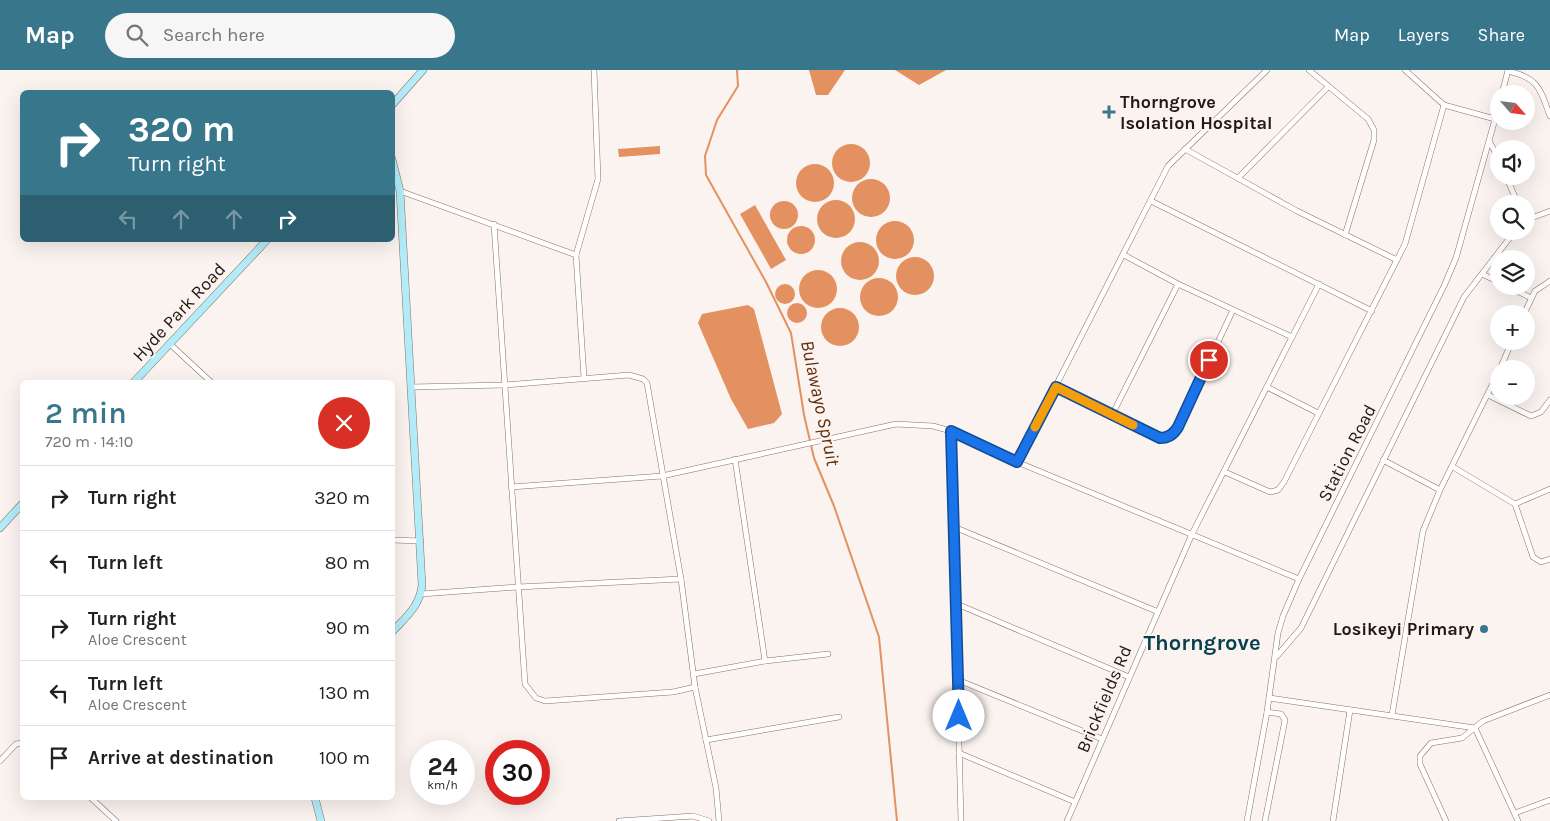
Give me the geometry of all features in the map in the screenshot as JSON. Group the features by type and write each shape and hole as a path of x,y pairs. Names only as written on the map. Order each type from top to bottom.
{"street":[{"path":"395,103 423,70"},
{"path":"584,378 576,255 598,179 594,70"},
{"path":"1017,462 1168,166 1266,70"},
{"path":"1309,70 1360,112 1374,130 1374,140 1345,235"},
{"path":"1405,70 1444,106 1490,118"},
{"path":"1504,85 1508,71 1521,74 1537,84 1550,116"},
{"path":"1238,178 1328,87"},
{"path":"1225,472 1270,492 1278,490 1284,482 1372,311 1408,236 1444,106"},
{"name":"Station Road","path":"1247,821 1268,712 1283,616 1299,579 1444,286 1456,258 1492,130"},
{"path":"1184,149 1345,235 1397,260"},
{"path":"395,171 400,191 421,541 421,594 414,609 395,629"},
{"path":"400,191 576,255"},
{"path":"1151,200 1372,311"},
{"path":"1535,217 1550,211"},
{"path":"494,224 524,678 528,689 536,698 545,701 673,692 696,687"},
{"path":"1276,657 1301,628 1464,297 1508,240"},
{"name":"Hyde Park Road","path":"136,380 265,242"},
{"path":"1124,255 1178,284 1292,337"},
{"path":"1482,274 1490,278"},
{"path":"1528,305 1535,291 1550,282"},
{"path":"1112,415 1178,284"},
{"name":"Brickfields Rd","path":"1067,821 1156,611 1192,534 1319,284"},
{"path":"1525,295 1531,298"},
{"path":"1056,387 1160,438 1175,432 1233,310"},
{"path":"170,344 209,380"},
{"path":"411,387 504,385 629,375 642,379 647,383 681,579 696,687 716,788 719,821"},
{"path":"1267,387 1318,413"},
{"path":"1392,715 1423,531 1440,490 1490,390"},
{"path":"1488,395 1531,416 1541,412 1550,400"},
{"path":"511,487 662,476 816,440 896,424 933,426 951,431 1017,462 1299,579"},
{"path":"951,431 957,604 961,821"},
{"path":"735,459 765,661"},
{"path":"1383,460 1440,490"},
{"path":"1453,467 1515,504 1533,557 1543,562 1550,560"},
{"path":"1515,504 1550,489"},
{"path":"0,528 20,506"},
{"path":"954,528 1156,611"},
{"path":"395,540 421,541"},
{"path":"421,594 681,579"},
{"path":"957,604 1129,677"},
{"path":"694,674 765,661 828,654"},
{"path":"958,680 1102,739"},
{"path":"1446,821 1423,771 1420,756 1431,743 1462,738 1483,721 1550,695"},
{"path":"1269,698 1475,728"},
{"path":"1333,821 1350,710"},
{"path":"1265,821 1284,720 1281,714 1268,712"},
{"path":"706,740 839,717"},
{"path":"1475,728 1518,821"},
{"path":"0,761 16,744 20,743"},
{"path":"959,753 1075,802"},
{"path":"93,800 116,821"},
{"path":"315,800 321,821"},
{"path":"1515,813 1550,800"},
{"path":"619,821 693,816 709,821"}],"shaded area":[{"path":"809,70 845,70 828,95 816,95"},
{"path":"895,70 946,70 919,85"},
{"path":"851,144 865,149 870,163 865,177 851,182 837,177 832,163 837,149"},
{"path":"660,146 660,154 619,157 618,149"},
{"path":"815,164 829,169 834,183 829,197 815,202 801,197 796,183 801,169"},
{"path":"871,179 885,184 890,198 885,212 871,217 857,212 852,198 857,184"},
{"path":"836,200 850,205 855,219 850,233 836,238 822,233 817,219 822,205"},
{"path":"784,201 794,205 798,215 794,225 784,229 774,225 770,215 774,205"},
{"path":"755,205 786,260 771,269 740,214"},
{"path":"895,221 909,226 914,240 909,254 895,259 881,254 876,240 881,226"},
{"path":"801,226 811,230 815,240 811,250 801,254 791,250 787,240 791,230"},
{"path":"860,242 874,247 879,261 874,275 860,280 846,275 841,261 846,247"},
{"path":"915,257 929,262 934,276 929,290 915,295 901,290 896,276 901,262"},
{"path":"818,270 832,275 837,289 832,303 818,308 804,303 799,289 804,275"},
{"path":"879,278 893,283 898,297 893,311 879,316 865,311 860,297 865,283"},
{"path":"785,284 792,287 795,294 792,301 785,304 778,301 775,294 778,287"},
{"path":"797,303 804,306 807,313 804,320 797,323 790,320 787,313 790,306"},
{"path":"748,305 754,309 782,414 774,423 748,429 731,399 698,323 702,314"},
{"path":"840,308 854,313 859,327 854,341 840,346 826,341 821,327 826,313"}],"waterway":[{"name":"Bulawayo Spruit","path":"737,70 738,86 717,120 705,156 706,175 766,282 791,333 804,415 814,458 834,506 879,637 897,821"}],"slow traffic":[{"path":"1035,427 1056,387 1133,425"}],"place":[{"name":"Thorngrove Isolation Hospital","path":"1109,112"},
{"name":"Losikeyi Primary","path":"1484,629"}],"district":[{"name":"Thorngrove","path":"1202,643"}],"route":[{"path":"959,716 951,431 1017,462 1056,387 1160,438 1165,437 1175,432 1178,427 1209,360"}]}
